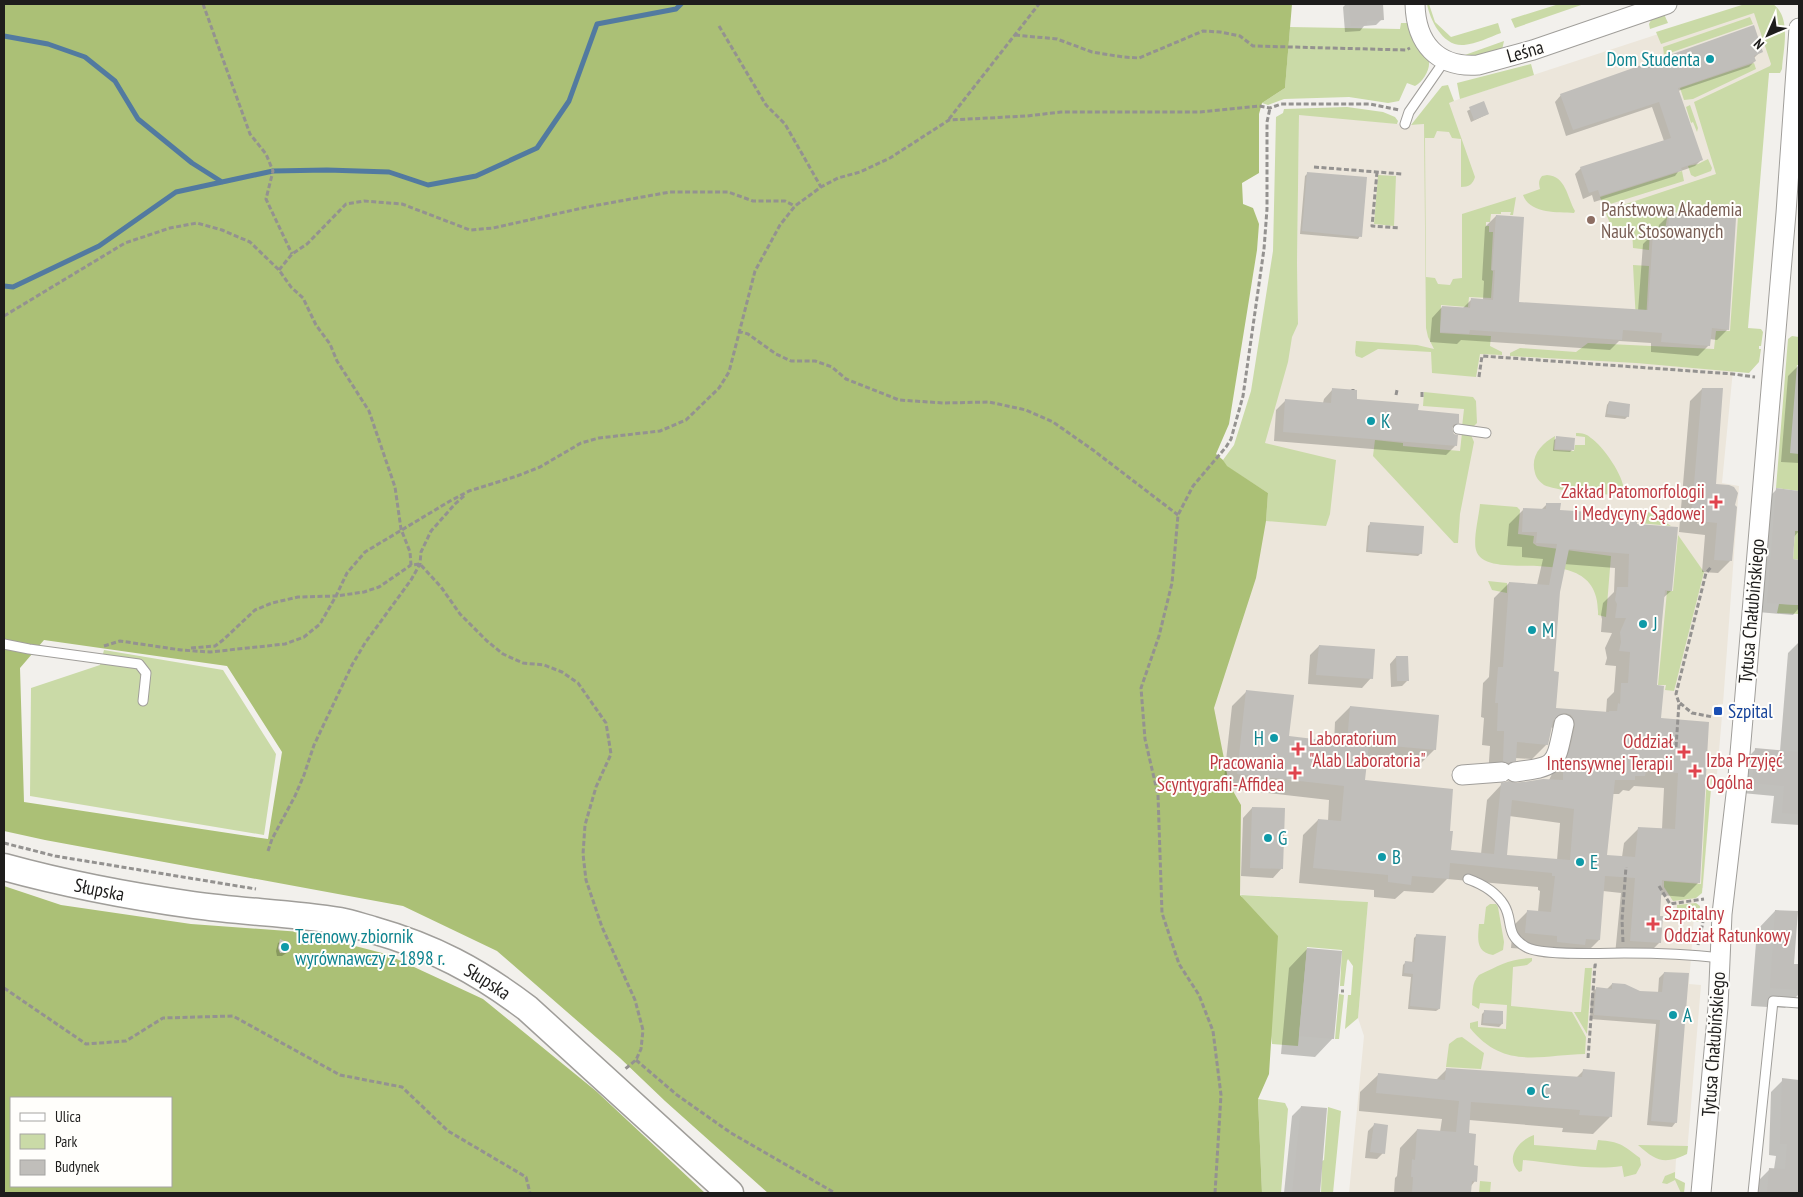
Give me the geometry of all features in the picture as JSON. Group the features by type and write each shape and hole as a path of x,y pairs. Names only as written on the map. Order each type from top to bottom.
{"street":[{"name":"Leśna","path":"1415,4 1416,22 1424,41 1431,50 1445,60 1462,65 1478,65 1532,50 1667,4"},
{"name":"Tytusa Chałubińskiego","path":"1702,1193 1718,1007 1724,888 1738,777 1777,320 1799,28"},
{"path":"1462,775 1533,770 1550,764 1557,756 1564,724"},
{"name":"Słupska","path":"4,867 112,892 195,905 342,921 408,940 441,954 500,987 527,1008 730,1193"}],"lane":[{"path":"1405,124 1409,112 1445,60"},
{"path":"1458,429 1486,433"},
{"path":"4,644 139,664 146,673 143,701"},
{"path":"1468,879 1481,884 1505,906 1514,936 1528,948 1540,951 1571,953 1719,958"},
{"path":"1753,1193 1773,1001 1799,1003"}],"path":[{"path":"203,4 250,134 266,154 273,171 266,199 292,254"},
{"path":"101,659 101,646 120,641 181,650 210,652 285,644 304,637 320,624 347,573 365,552 401,529 469,491 540,467 580,443 599,438 660,431 686,420 719,388 729,372 738,331 755,271 780,225 795,206 821,187 838,178 860,172 890,158 949,120 1039,4"},
{"path":"719,26 766,105 785,124 821,187"},
{"path":"1015,35 1057,39 1092,52 1139,58 1203,31 1240,36 1253,46 1406,50 1424,41"},
{"path":"949,120 1019,117 1061,112 1200,112 1259,106 1270,108 1281,104 1370,104 1409,112"},
{"path":"1214,1193 1221,1095 1213,1031 1199,996 1179,964 1162,913 1158,795 1145,738 1141,688 1159,636 1172,583 1178,516 1193,486 1231,439 1243,396 1264,249 1267,209 1267,122 1270,108"},
{"path":"1314,167 1402,174"},
{"path":"1377,172 1372,226 1400,228"},
{"path":"279,270 292,254 307,244 346,204 364,201 402,204 470,230 494,228 587,207 670,192 728,192 753,201 785,201 795,206"},
{"path":"4,316 125,243 170,228 197,223 222,230 250,242 279,270 303,298 316,325 330,344 337,360 369,411 395,487 401,529 410,552 411,565"},
{"path":"738,331 748,334 776,354 791,361 815,361 832,368 846,379 899,400 944,403 989,402 1026,410 1053,422 1093,450 1178,516"},
{"path":"1478,377 1482,356 1733,374 1761,378"},
{"path":"268,850 294,796 314,745 352,665 365,643 411,580 420,564 421,552 431,531 469,491"},
{"path":"181,650 215,646 224,640 255,610 272,603 298,597 336,596 364,592 379,587 411,565 420,564"},
{"path":"420,564 441,587 460,614 487,641 503,654 523,663 544,666 562,672 578,683 606,723 611,754 596,787 585,825 583,854 586,880 602,927 634,1000 643,1030 641,1049 636,1060 621,1072 628,1078"},
{"path":"1676,747 1679,703 1676,694 1706,573 1712,566"},
{"path":"1679,703 1692,713 1713,718"},
{"path":"4,843 55,856 259,890"},
{"path":"1624,943 1622,920 1626,867"},
{"path":"1659,886 1670,904 1704,900"},
{"path":"1588,1058 1595,965 1604,965"},
{"path":"4,988 86,1044 126,1041 163,1018 233,1016 340,1075 402,1087 448,1131 526,1177 530,1193"},
{"path":"636,1060 677,1095 730,1133 835,1193"}],"shaded area":[{"path":"1750,4 1780,35 1769,72 1733,370 1722,483 1739,486 1723,704 1718,704 1717,716 1722,716 1717,774 1712,775 1703,888 1696,888 1689,984 1701,985 1687,1153 1676,1159 1675,1178 1685,1183 1684,1193 1349,1193 1364,1036 1358,1018 1368,902 1178,891 1226,466 1298,324 1299,114 1411,125 1424,124 1429,109"}],"green space":[{"path":"4,4 1292,4 1285,88 1262,103 1259,114 1259,173 1242,183 1243,204 1253,208 1259,224 1257,250 1229,424 1216,454 1227,466 1268,493 1266,521 1256,578 1214,708 1229,784 1241,805 1240,895 1278,936 1269,1074 1258,1099 1262,1193 768,1193 620,1058 497,951 403,906 4,831","holes":["44,640 227,666 282,752 268,839 24,802 20,668"]},
{"path":"1427,4 1429,4 1435,22 1451,37 1498,23 1501,33 1464,45 1450,42 1434,25"},
{"path":"1559,4 1584,4 1515,28 1511,19"},
{"path":"1745,4 1773,4 1783,17 1785,34 1782,69 1780,73 1769,73 1748,328 1761,329 1763,332 1761,346 1759,346 1759,349 1761,349 1759,362 1749,373 1636,363 1510,356 1510,353 1520,348 1576,352 1588,343 1714,349 1716,331 1730,331 1738,217 1668,212 1665,230 1650,229 1649,250 1633,248 1632,228 1611,226 1605,211 1716,174 1694,102 1770,66 1771,64 1754,13 1661,44 1656,32"},
{"path":"1664,14 1668,23 1650,29 1649,24 1652,18"},
{"path":"1750,17 1753,24 1664,55 1663,47"},
{"path":"1401,23 1409,23 1413,39 1429,62 1429,65 1421,82 1415,86 1407,83 1399,101 1388,103 1349,97 1284,99 1268,105 1262,103 1285,88 1290,27 1400,29"},
{"path":"1504,41 1502,50 1470,60 1462,56"},
{"path":"1754,63 1756,69 1693,99 1684,100 1680,88"},
{"path":"1531,64 1534,75 1460,99 1457,83"},
{"path":"1448,85 1454,101 1449,103 1475,177 1470,185 1461,187 1461,139 1452,138 1449,132 1437,131 1434,138 1425,138 1426,277 1435,278 1438,284 1450,285 1453,279 1462,278 1462,214 1516,197 1513,215 1510,215 1511,212 1491,214 1490,222 1486,222 1486,226 1489,226 1489,232 1493,232 1491,298 1469,297 1468,307 1441,305 1440,333 1491,336 1490,346 1502,352 1502,355 1480,354 1476,377 1432,373 1431,352 1378,349 1362,358 1356,356 1355,352 1356,341 1417,345 1434,349 1426,328 1424,124 1411,125 1442,86"},
{"path":"1690,105 1698,128 1697,132 1693,122 1691,123 1686,107"},
{"path":"1347,107 1383,112 1395,117 1398,121 1397,124 1299,115 1298,324 1292,337 1288,362 1265,443 1336,460 1330,514 1326,526 1266,521 1268,493 1226,466 1223,460 1234,445 1251,391 1273,251 1276,117 1283,113 1284,109"},
{"path":"1708,159 1712,168 1711,171 1695,177 1691,175 1688,166"},
{"path":"1682,171 1684,181 1607,205 1603,205 1600,197"},
{"path":"1378,175 1396,176 1394,226 1374,224"},
{"path":"1542,176 1553,176 1562,183 1575,211 1574,213 1545,211 1532,206 1527,201 1523,195 1540,189 1540,179"},
{"path":"1633,265 1649,266 1646,322 1636,322"},
{"path":"1792,336 1799,337 1799,365 1797,365 1790,453 1799,454 1799,491 1776,488 1788,339"},
{"path":"1424,392 1473,397 1476,401 1477,423 1473,427 1462,427 1464,409 1423,406"},
{"path":"1462,433 1471,435 1474,442 1460,514 1458,543 1454,543 1373,456 1375,440 1403,443 1403,446 1460,451"},
{"path":"1576,433 1588,436 1601,448 1617,470 1624,491 1620,494 1593,494 1550,487 1538,480 1534,461 1541,447 1555,436 1554,450 1574,451 1575,445 1585,445 1585,437 1576,436"},
{"path":"1480,504 1517,507 1520,510 1518,534 1534,536 1533,543 1537,546 1611,556 1606,617 1598,615 1594,591 1582,576 1563,569 1542,566 1500,565 1484,560 1476,550 1475,545"},
{"path":"1636,510 1652,513 1671,526 1639,523 1639,516 1634,516"},
{"path":"1795,531 1799,531 1799,560 1793,559"},
{"path":"1678,535 1704,572 1674,691 1665,690 1666,685 1658,685 1667,591 1673,591"},
{"path":"1488,581 1507,583 1507,593 1492,590"},
{"path":"1779,604 1799,605 1799,614 1777,613"},
{"path":"104,650 223,670 276,754 264,835 30,796 31,688 100,665"},
{"path":"1707,775 1712,776 1702,893 1696,898 1673,901 1664,887 1664,881 1701,884"},
{"path":"4,886 61,905 191,924 301,932 386,954 483,999 596,1091 705,1193 4,1193"},
{"path":"1241,895 1368,902 1358,1018 1345,1029 1348,995 1351,995 1353,966 1348,959 1344,986 1340,986 1342,950 1307,947 1298,1046 1272,1044 1262,955"},
{"path":"1696,903 1700,906 1699,922 1689,921 1687,919 1688,911 1677,909 1677,905"},
{"path":"1490,904 1496,904 1498,907 1504,942 1503,950 1493,955 1480,948 1478,939 1479,924 1484,924 1486,907"},
{"path":"1532,958 1532,961 1527,965 1513,967 1511,1006 1572,1012 1586,1037 1585,1054 1538,1057 1509,1055 1496,1050 1483,1041 1470,1028 1470,1023 1478,1021 1478,1027 1506,1029 1507,1005 1480,1003 1479,1009 1472,1005 1476,978 1499,965"},
{"path":"1585,968 1592,968 1587,1034 1574,1012 1581,1012"},
{"path":"1339,994 1344,995 1339,1039 1335,1039"},
{"path":"1462,1037 1484,1053 1481,1069 1446,1067 1449,1044"},
{"path":"1258,1099 1285,1103 1288,1109 1281,1193 1262,1193"},
{"path":"1328,1107 1341,1111 1333,1193 1321,1193 1322,1161 1324,1160"},
{"path":"1534,1135 1534,1145 1596,1150 1598,1140 1616,1143 1640,1158 1641,1165 1636,1174 1624,1177 1622,1166 1598,1168 1523,1160 1522,1171 1519,1172 1513,1161 1515,1150 1528,1137"},
{"path":"1638,1145 1688,1146 1687,1154 1661,1160 1650,1155"},
{"path":"1675,1172 1675,1178 1685,1183 1684,1193 1681,1193 1675,1180 1667,1184 1662,1183 1665,1176"},
{"path":"1480,1181 1491,1182 1490,1193 1479,1193"}],"building":[{"path":"1349,4 1383,4 1384,20 1367,21 1367,25 1351,26"},
{"path":"1754,25 1763,52 1754,56 1756,61 1678,88 1703,160 1681,168 1682,170 1600,196 1598,190 1589,193 1580,167 1671,138 1659,102 1573,130 1560,94"},
{"path":"1484,101 1489,114 1474,120 1469,107"},
{"path":"1307,172 1367,177 1362,237 1302,231"},
{"path":"1669,213 1736,218 1729,330 1712,328 1710,346 1661,342 1662,333 1623,330 1622,340 1470,330 1469,334 1440,332 1442,306 1470,308 1471,298 1493,300 1495,270 1492,270 1496,215 1524,217 1519,302 1648,310 1653,232 1668,233"},
{"name":"K","path":"1332,388 1357,390 1357,399 1419,404 1418,410 1459,414 1459,423 1453,425 1452,429 1454,434 1458,435 1457,446 1283,432 1285,399 1331,403"},
{"path":"1702,388 1723,388 1716,484 1734,487 1738,493 1735,505 1737,507 1732,561 1714,560 1717,523 1691,520"},
{"path":"1609,401 1630,404 1629,417 1607,414"},
{"path":"1556,436 1575,438 1574,450 1555,449"},
{"path":"1776,488 1799,491 1799,531 1795,531 1793,559 1799,560 1799,605 1767,603"},
{"path":"1546,503 1561,503 1560,510 1622,514 1621,516 1638,517 1637,524 1678,527 1672,591 1665,590 1662,622 1657,685 1664,686 1661,718 1709,722 1700,883 1662,880 1660,916 1663,916 1661,943 1630,941 1635,878 1605,876 1600,940 1586,939 1585,945 1557,942 1557,936 1525,933 1527,910 1551,912 1555,876 1552,876 1552,873 1450,863 1449,879 1412,876 1411,885 1388,882 1388,875 1313,868 1318,819 1341,821 1344,786 1237,774 1246,690 1294,695 1289,736 1347,743 1350,706 1439,715 1436,750 1369,744 1365,780 1453,789 1450,831 1453,831 1451,850 1494,854 1501,783 1509,781 1517,783 1543,779 1563,780 1563,765 1569,752 1575,726 1571,715 1566,713 1560,714 1553,721 1548,745 1517,742 1516,761 1508,763 1503,761 1504,731 1497,731 1498,703 1495,703 1498,667 1503,667 1509,582 1549,585 1557,544 1536,543 1537,532 1522,532 1523,508 1546,509","holes":["1569,549 1629,554 1628,587 1617,587 1615,600 1617,604 1615,618 1626,618 1620,632 1621,642 1619,651 1630,652 1628,683 1621,683 1620,704 1618,703 1617,711 1556,708 1559,672 1554,671 1560,592","1646,771 1678,773 1675,829 1638,827 1635,857 1607,855 1615,780 1635,780 1635,776 1645,776","1512,800 1574,809 1570,860 1507,855"]},
{"path":"1370,522 1424,526 1422,554 1368,550"},
{"path":"1319,645 1375,649 1373,679 1316,675"},
{"path":"1396,656 1408,656 1409,681 1397,681"},
{"path":"1755,748 1799,752 1799,814 1782,813 1784,786 1752,783"},
{"name":"G","path":"1252,807 1285,808 1283,869 1250,868"},
{"path":"1775,910 1798,911 1794,964 1799,964 1799,990 1770,988"},
{"path":"1416,934 1446,936 1440,1009 1410,1006 1413,974 1404,973 1405,961 1414,962"},
{"name":"Terenowy zbiornik wyrównawczy z 1898 r.","path":"280,939 289,943 292,947 289,952 280,953 278,948"},
{"path":"1307,948 1342,951 1334,1039 1299,1036"},
{"path":"1664,972 1689,973 1677,1123 1651,1121 1660,1020 1594,1015 1596,987 1612,989 1612,983 1625,984 1640,991 1662,992"},
{"path":"1484,1010 1503,1011 1503,1024 1483,1023"},
{"path":"1446,1068 1582,1077 1583,1069 1615,1072 1612,1117 1579,1115 1580,1110 1471,1102 1469,1133 1476,1134 1474,1165 1478,1166 1477,1182 1472,1181 1471,1193 1412,1193 1412,1159 1415,1160 1417,1129 1456,1132 1459,1101 1376,1093 1378,1073 1445,1080"},
{"path":"1782,1078 1799,1080 1799,1193 1767,1193 1769,1168 1785,1169 1787,1144 1780,1144"},
{"path":"1301,1106 1327,1108 1320,1193 1292,1193"},
{"path":"1374,1123 1388,1125 1385,1154 1370,1152"}],"waterway":[{"path":"4,286 13,287 99,246 176,192 273,171 389,172 428,185 476,176 537,148 569,101 597,24 676,9 681,4"},
{"path":"4,36 48,44 85,57 115,81 138,119 192,163 222,182"}],"place":[{"name":"Dom Studenta","path":"1710,59"},
{"name":"Państwowa Akademia Nauk Stosowanych","path":"1591,220"},
{"name":"K","path":"1371,421"},
{"name":"Zakład Patomorfologii i Medycyny Sądowej","path":"1716,502"},
{"name":"J","path":"1643,624"},
{"name":"M","path":"1532,630"},
{"name":"Szpital","path":"1718,711"},
{"name":"H","path":"1274,738"},
{"name":"Laboratorium \"Alab Laboratoria\"","path":"1298,749"},
{"name":"Oddział Intensywnej Terapii","path":"1684,752"},
{"name":"Izba Przyjęć Ogólna","path":"1695,771"},
{"name":"Pracowania Scyntygrafii-Affidea","path":"1295,773"},
{"name":"G","path":"1268,838"},
{"name":"B","path":"1382,857"},
{"name":"E","path":"1580,862"},
{"name":"Szpitalny Oddział Ratunkowy","path":"1653,924"},
{"name":"Terenowy zbiornik wyrównawczy z 1898 r.","path":"285,947"},
{"name":"A","path":"1673,1015"},
{"name":"C","path":"1531,1091"}]}
